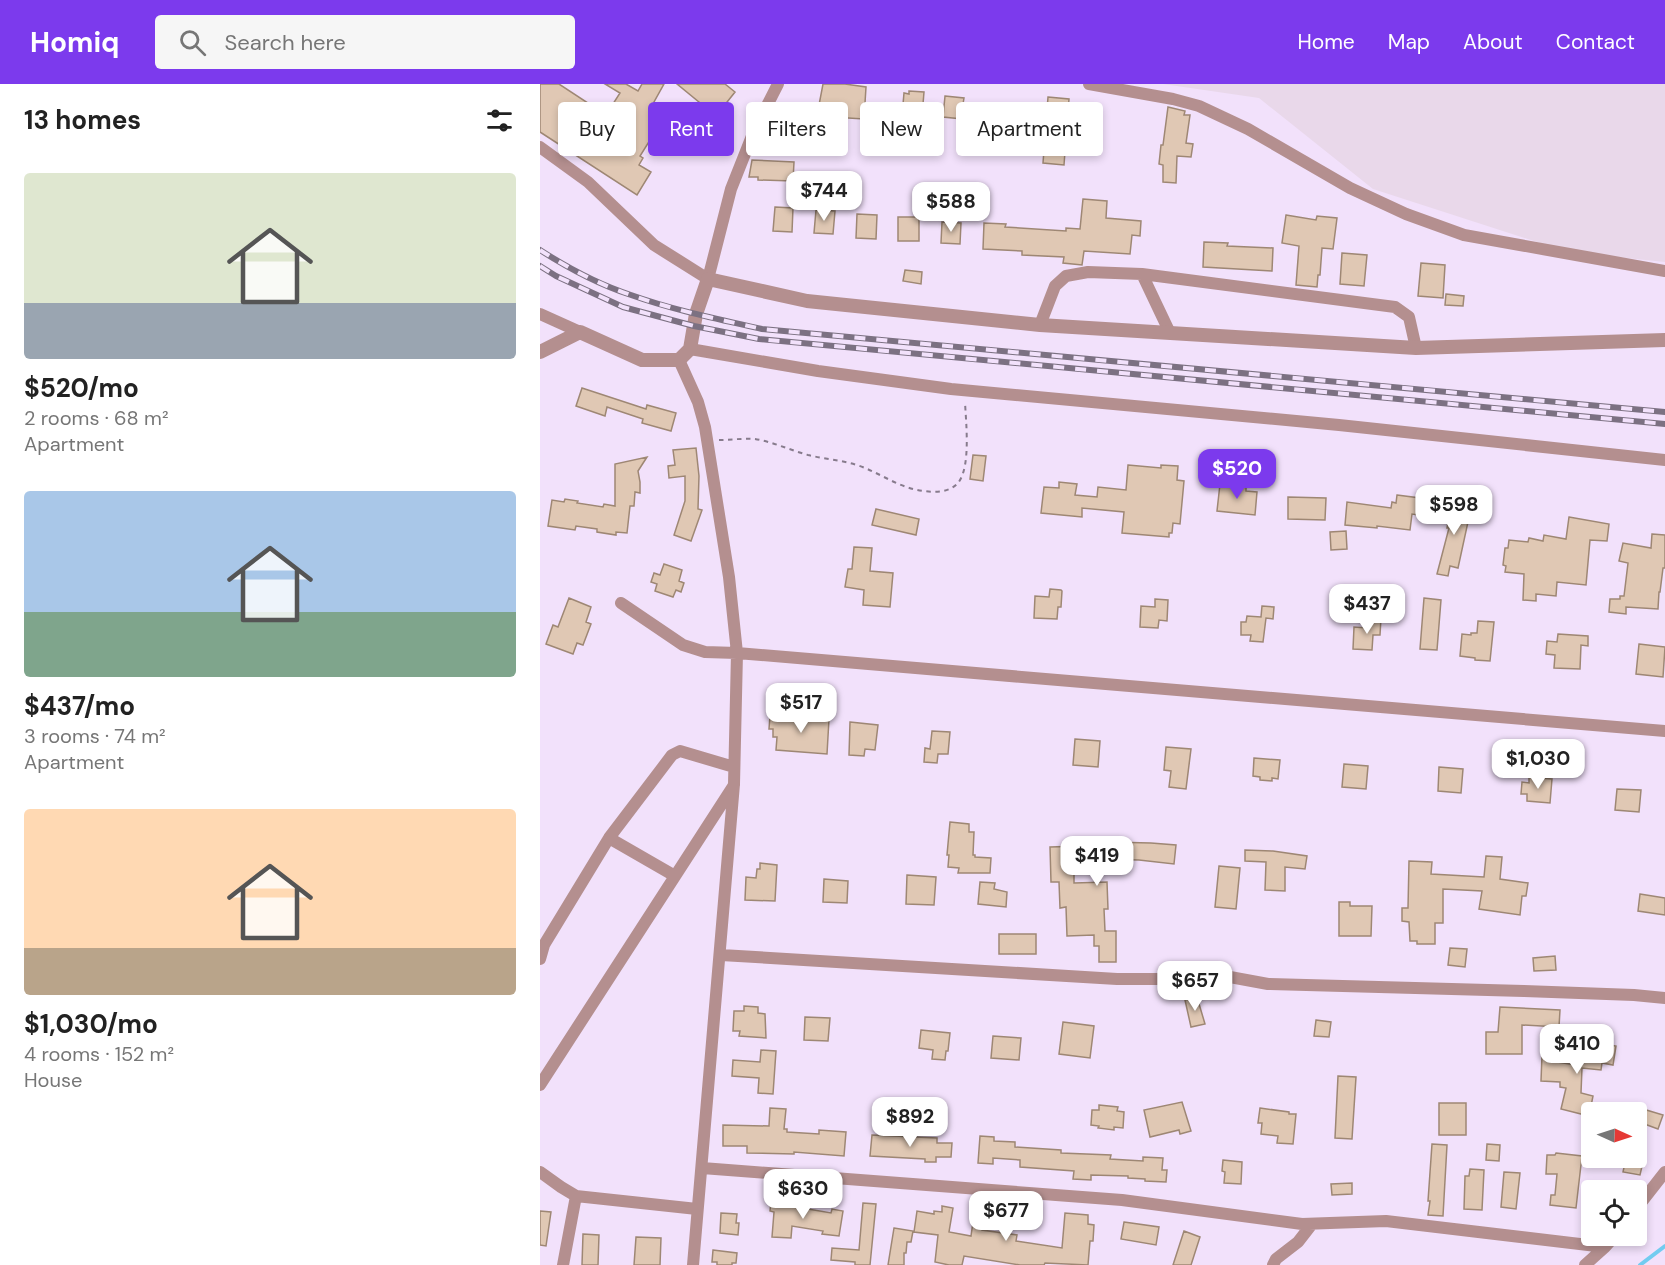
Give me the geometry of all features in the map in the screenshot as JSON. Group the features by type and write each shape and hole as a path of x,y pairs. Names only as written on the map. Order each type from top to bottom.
{"street":[{"path":"540,314 642,360 679,360 690,349 696,314 708,279 731,189 754,131 778,84"},
{"path":"1089,84 1199,106 1248,129 1350,188 1406,214 1464,235 1665,271"},
{"path":"540,147 588,182 654,245 708,279 807,301 1040,325 1416,348 1665,340"},
{"path":"1040,325 1055,286 1066,276 1088,272 1142,274 1395,307 1408,317 1416,348"},
{"path":"1142,274 1170,333"},
{"path":"540,352 580,332"},
{"path":"690,349 818,371 965,390 1339,425 1665,460"},
{"path":"679,360 698,402 707,441 729,577 737,653 734,784 693,1265"},
{"path":"621,603 683,645 705,652 1665,731"},
{"path":"540,959 542,944 609,838 672,755 680,751 734,767"},
{"path":"540,1085 734,784"},
{"path":"609,838 675,876"},
{"path":"721,955 1117,979 1230,977 1268,984 1524,991 1665,998"},
{"path":"702,1168 1122,1200 1312,1224 1386,1221 1605,1247"},
{"path":"540,1172 576,1196 697,1209"},
{"path":"1647,1195 1665,1172"},
{"path":"563,1265 576,1196"},
{"path":"1272,1265 1276,1259 1298,1242 1312,1224"},
{"path":"1584,1265 1605,1247"}],"path":[{"path":"707,441 761,440 797,452 856,465 900,486 926,491 943,491 952,489 960,481 964,470 965,390"}],"shaded area":[{"path":"1163,84 1665,84 1665,262 1568,252 1373,189 1259,98"}],"building":[{"path":"540,84 559,84 586,102 558,102 558,144 540,132"},
{"path":"605,84 626,84 638,91 642,84 664,84 654,102 648,102 648,143 640,156 643,158 639,165 651,172 637,195 577,156 636,156 636,102 614,102 620,93"},
{"path":"677,84 725,84 735,92 727,102 699,102"},
{"path":"823,84 866,87 865,102 860,102 860,119 848,118 848,102 820,102"},
{"path":"909,91 924,92 923,102 903,102 904,93 909,94"},
{"path":"945,96 964,98 963,102 956,102 956,118 944,117"},
{"path":"1048,97 1069,99 1069,102 1048,102"},
{"path":"1168,107 1185,111 1184,115 1190,115 1186,143 1193,144 1191,157 1177,156 1176,183 1163,182 1163,165 1159,164"},
{"path":"1044,156 1065,156 1064,165 1043,163"},
{"path":"752,160 794,162 793,181 758,180 758,177 749,177"},
{"path":"1083,199 1107,201 1106,218 1141,221 1140,236 1132,235 1130,254 1084,251 1082,265 1063,263 1064,257 1022,255 1022,251 983,249 984,223 1006,224 1005,227 1066,231 1066,228 1080,229"},
{"path":"775,207 793,208 792,232 773,231"},
{"path":"816,210 835,211 833,234 814,233"},
{"path":"857,214 877,215 876,239 856,238"},
{"path":"1286,215 1316,220 1317,216 1337,218 1333,249 1322,248 1317,287 1296,285 1299,246 1282,243"},
{"path":"898,217 919,217 919,241 898,241"},
{"path":"942,222 961,223 960,244 941,243"},
{"path":"1204,242 1228,243 1227,246 1273,248 1272,271 1203,267"},
{"path":"1342,253 1367,255 1364,286 1340,284"},
{"path":"1421,263 1445,265 1443,298 1418,296"},
{"path":"905,270 922,272 921,284 903,281"},
{"path":"1446,294 1464,296 1463,306 1445,305"},
{"path":"582,388 646,409 647,405 676,413 671,431 642,423 643,419 607,407 605,416 576,406"},
{"path":"696,448 699,476 698,509 702,510 691,541 674,535 685,501 685,476 669,478 668,466 675,465 673,450"},
{"path":"973,455 986,456 983,481 970,479"},
{"path":"647,457 638,471 640,493 635,492 634,506 630,506 627,533 616,532 616,535 576,526 575,530 548,526 552,500 564,502 565,499 603,507 604,504 615,506 615,464"},
{"path":"1128,465 1161,468 1161,465 1178,466 1177,480 1184,481 1180,524 1173,523 1169,537 1122,533 1124,512 1082,508 1082,517 1041,513 1044,487 1059,488 1059,482 1077,484 1075,495 1097,497 1098,487 1126,490"},
{"path":"1220,484 1246,486 1246,491 1257,492 1255,515 1217,511"},
{"path":"1397,495 1420,498 1418,515 1412,514 1410,530 1345,525 1347,502 1391,508 1392,502 1396,503"},
{"path":"1288,497 1326,498 1325,520 1288,519"},
{"path":"1442,502 1471,508 1458,568 1450,566 1448,576 1437,574 1449,528 1447,528 1449,517 1441,516"},
{"path":"876,509 919,519 916,535 872,525"},
{"path":"1569,517 1609,524 1607,541 1590,540 1586,585 1557,582 1556,596 1536,594 1536,601 1523,600 1524,574 1505,572 1506,566 1503,565 1505,548 1508,548 1509,540 1528,542 1529,538 1543,541 1544,535 1566,539"},
{"path":"1346,531 1347,549 1331,550 1330,532"},
{"path":"1652,534 1665,535 1665,568 1663,568 1658,609 1626,607 1626,614 1609,612 1610,599 1620,599 1620,596 1624,596 1628,563 1619,561 1623,543 1651,548"},
{"path":"854,547 872,548 870,571 893,573 890,607 863,605 864,590 845,587 848,569 852,569"},
{"path":"664,564 682,570 679,581 684,583 681,592 676,590 673,597 655,591 657,584 651,582 654,573 660,575"},
{"path":"1050,589 1062,591 1061,607 1058,607 1057,619 1034,618 1035,596 1049,597"},
{"path":"569,598 591,607 586,622 591,624 583,645 577,643 573,654 546,644 553,625 558,627"},
{"path":"1424,598 1441,600 1437,650 1420,649"},
{"path":"1155,599 1168,600 1167,621 1159,620 1158,628 1140,627 1141,606 1155,607"},
{"path":"1262,606 1274,607 1273,619 1266,618 1263,642 1250,641 1251,635 1241,635 1241,622 1246,622 1247,616 1261,617"},
{"path":"1369,617 1381,618 1380,635 1373,635 1372,650 1353,649 1354,627 1368,628"},
{"path":"1478,621 1494,622 1490,661 1460,656 1462,634 1477,633"},
{"path":"1558,634 1588,636 1588,646 1581,645 1580,669 1554,668 1555,655 1546,654 1547,641 1557,642"},
{"path":"1639,644 1665,647 1663,677 1636,674"},
{"path":"770,716 829,719 827,754 776,750 777,737 773,737 773,729 769,729"},
{"path":"850,722 878,725 875,750 865,749 864,756 849,755"},
{"path":"932,731 950,732 948,754 938,754 937,763 924,762 925,748 930,749"},
{"path":"1075,739 1100,741 1098,767 1073,765"},
{"path":"1166,747 1191,749 1186,789 1169,787 1171,771 1164,770"},
{"path":"1254,758 1280,760 1278,779 1260,780 1260,777 1253,776"},
{"path":"1344,764 1368,766 1366,789 1342,787"},
{"path":"1439,767 1463,769 1461,793 1438,791"},
{"path":"1529,777 1552,779 1550,803 1527,801 1527,794 1521,794 1522,782 1529,783"},
{"path":"1617,789 1641,790 1639,812 1615,810"},
{"path":"950,822 969,824 969,832 974,832 973,855 991,858 990,873 958,873 959,868 948,867"},
{"path":"1109,842 1176,845 1174,864 1098,859 1098,857 1074,858 1074,883 1107,882 1108,909 1104,909 1105,931 1116,931 1116,962 1099,962 1099,946 1094,946 1094,935 1067,936 1066,907 1060,908 1059,882 1051,882 1050,847"},
{"path":"1245,850 1307,856 1305,869 1285,867 1285,891 1265,890 1266,862 1245,861"},
{"path":"1486,856 1502,857 1500,879 1528,883 1526,896 1522,896 1520,915 1479,909 1482,891 1443,889 1443,923 1435,923 1435,944 1417,944 1417,941 1410,941 1409,922 1402,921 1402,908 1408,908 1409,861 1432,862 1431,874 1484,877"},
{"path":"760,863 777,865 775,901 745,900 746,877 756,878"},
{"path":"1219,866 1240,868 1236,909 1215,907"},
{"path":"907,875 936,877 934,905 906,904"},
{"path":"824,879 848,881 847,903 823,902"},
{"path":"980,882 995,883 994,889 1007,892 1006,907 978,904"},
{"path":"1640,894 1665,898 1665,915 1638,911"},
{"path":"1339,902 1350,902 1350,906 1372,906 1371,936 1339,936"},
{"path":"999,934 1036,934 1036,954 999,954"},
{"path":"1450,948 1467,949 1465,967 1448,965"},
{"path":"1555,956 1556,970 1534,971 1533,958"},
{"path":"1197,997 1205,1024 1191,1027 1185,1000"},
{"path":"744,1006 758,1007 758,1013 765,1014 766,1038 739,1036 740,1031 733,1031 734,1011 744,1011"},
{"path":"1500,1007 1560,1010 1559,1027 1522,1025 1522,1054 1486,1054 1486,1032 1498,1032"},
{"path":"805,1017 830,1018 828,1041 804,1040"},
{"path":"1316,1020 1331,1022 1329,1037 1314,1036"},
{"path":"1063,1022 1094,1026 1090,1058 1059,1054"},
{"path":"921,1030 950,1033 945,1060 932,1059 933,1050 919,1048"},
{"path":"993,1036 1021,1038 1019,1060 991,1058"},
{"path":"1591,1042 1616,1046 1613,1065 1602,1063 1601,1070 1582,1068 1581,1093 1593,1096 1592,1102 1581,1102 1581,1114 1561,1109 1566,1088 1560,1087 1560,1082 1541,1081 1542,1055 1558,1056 1558,1062 1581,1066 1584,1046 1590,1047"},
{"path":"761,1050 776,1051 773,1094 758,1093 759,1078 732,1076 733,1060 760,1062"},
{"path":"1338,1076 1356,1077 1352,1139 1335,1138"},
{"path":"1182,1102 1191,1131 1180,1134 1179,1130 1150,1137 1144,1110"},
{"path":"1439,1103 1466,1103 1466,1135 1439,1135"},
{"path":"1099,1105 1118,1107 1117,1111 1124,1112 1123,1128 1114,1127 1114,1130 1091,1125 1092,1110 1099,1110"},
{"path":"770,1108 786,1109 784,1129 787,1129 787,1132 819,1134 819,1130 846,1132 844,1156 794,1152 794,1154 747,1153 747,1146 723,1146 723,1125 769,1126"},
{"path":"1260,1108 1296,1114 1293,1144 1277,1143 1278,1136 1261,1134 1262,1123 1258,1123"},
{"path":"1647,1110 1663,1115 1658,1129 1647,1125"},
{"path":"872,1135 937,1138 937,1143 952,1143 951,1157 936,1157 936,1162 925,1162 925,1159 870,1156"},
{"path":"980,1136 994,1137 994,1141 1015,1142 1015,1147 1061,1150 1061,1153 1111,1155 1110,1159 1143,1161 1143,1157 1163,1158 1162,1170 1167,1170 1166,1182 1145,1181 1145,1179 1128,1178 1128,1176 1091,1175 1091,1180 1073,1179 1074,1171 1020,1167 1020,1160 993,1158 993,1164 978,1163"},
{"path":"1432,1144 1447,1145 1443,1216 1428,1215"},
{"path":"1487,1144 1500,1145 1499,1161 1486,1160"},
{"path":"1556,1153 1581,1156 1576,1208 1550,1205 1551,1195 1555,1195 1557,1174 1546,1174 1547,1155"},
{"path":"1223,1160 1242,1162 1241,1184 1224,1183"},
{"path":"1624,1168 1642,1168 1640,1175 1623,1172"},
{"path":"1470,1169 1484,1170 1482,1210 1464,1209 1465,1176 1469,1176"},
{"path":"1504,1172 1520,1173 1516,1209 1501,1207"},
{"path":"1352,1183 1352,1194 1332,1195 1331,1184"},
{"path":"771,1201 791,1202 791,1206 831,1213 832,1209 843,1211 839,1236 792,1226 791,1238 772,1237 774,1212 770,1211"},
{"path":"863,1203 876,1204 870,1265 855,1265 855,1262 831,1260 832,1248 859,1250"},
{"path":"942,1206 953,1208 949,1232 971,1236 973,1222 983,1224 982,1230 1017,1235 1016,1241 1062,1248 1065,1213 1088,1215 1088,1224 1094,1225 1088,1265 1045,1263 1044,1265 1020,1265 964,1256 962,1265 935,1262 938,1235 914,1232 917,1211 934,1214 934,1211 942,1212"},
{"path":"540,1211 551,1212 546,1246 540,1245"},
{"path":"721,1213 737,1214 738,1235 720,1233"},
{"path":"1124,1222 1159,1227 1156,1245 1121,1239"},
{"path":"894,1228 913,1231 911,1242 907,1242 906,1253 904,1253 904,1265 888,1265"},
{"path":"1184,1231 1200,1237 1191,1265 1173,1265"},
{"path":"583,1234 599,1235 598,1265 582,1265"},
{"path":"636,1237 661,1238 660,1265 634,1265"},
{"path":"713,1250 737,1253 736,1263 717,1265 717,1262 712,1262"}],"waterway":[{"path":"1640,1265 1665,1246"}],"railway":[{"path":"540,250 584,276 619,291 679,310 762,329 1665,412"},
{"path":"540,266 556,276 623,307 694,326 759,339 1665,424"}]}
